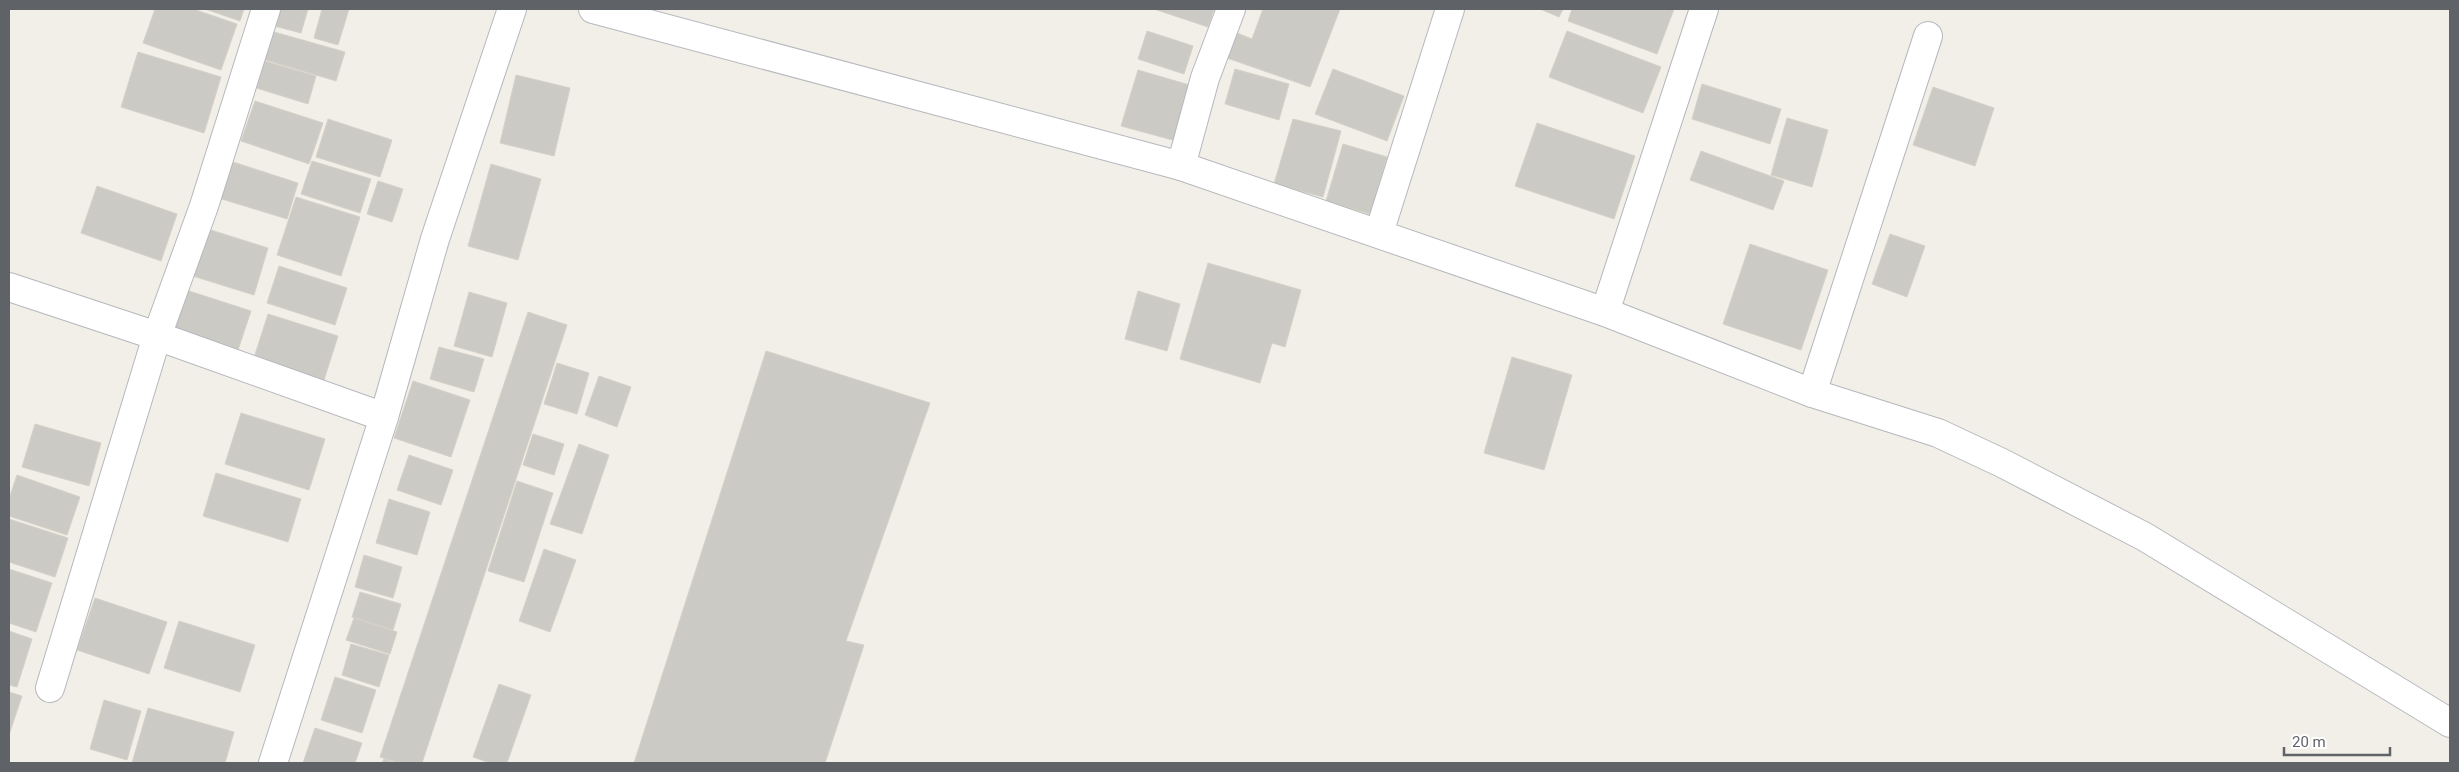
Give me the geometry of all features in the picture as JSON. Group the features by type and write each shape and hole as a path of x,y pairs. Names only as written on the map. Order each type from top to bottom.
{"street":[{"path":"50,688 157,336 204,206 266,9"},
{"path":"273,763 384,417 435,239 512,9"},
{"path":"593,9 1181,166 1605,312 1812,393 1938,433 2002,462 2146,537 2450,723"},
{"path":"1181,166 1205,78 1231,9"},
{"path":"1379,233 1450,9"},
{"path":"1605,312 1704,9"},
{"path":"1812,393 1928,36"},
{"path":"9,287 157,336 384,417"}],"building":[{"path":"155,9 193,9 237,24 221,70 143,43"},
{"path":"205,9 244,9 240,21"},
{"path":"267,9 308,9 301,33 263,23"},
{"path":"322,9 349,9 338,45 314,38"},
{"path":"1154,9 1214,9 1208,27"},
{"path":"1263,9 1340,9 1310,87 1227,58 1237,33 1252,39"},
{"path":"1540,9 1563,9 1559,17"},
{"path":"1572,9 1674,9 1657,54 1568,21"},
{"path":"260,28 345,52 336,81 252,56"},
{"path":"1147,31 1193,46 1184,74 1138,59"},
{"path":"1567,31 1661,67 1643,113 1549,77"},
{"path":"138,52 221,77 204,133 121,107"},
{"path":"261,60 316,76 308,104 253,87"},
{"path":"1235,69 1289,84 1279,120 1225,104"},
{"path":"1333,69 1404,96 1387,141 1315,114"},
{"path":"1138,70 1193,86 1176,141 1121,126"},
{"path":"516,75 570,88 554,156 500,143"},
{"path":"1702,84 1781,109 1770,144 1692,119"},
{"path":"1933,87 1994,108 1975,166 1913,145"},
{"path":"255,101 323,123 309,164 241,141"},
{"path":"1787,118 1828,130 1812,187 1771,175"},
{"path":"328,119 392,140 380,177 316,157"},
{"path":"1293,119 1341,131 1323,197 1274,184"},
{"path":"1537,123 1635,156 1614,219 1515,186"},
{"path":"1343,144 1387,157 1370,214 1326,201"},
{"path":"1701,151 1784,181 1773,210 1690,180"},
{"path":"224,159 298,183 287,219 212,196"},
{"path":"312,161 371,179 360,213 301,194"},
{"path":"491,164 541,179 518,260 468,246"},
{"path":"378,181 403,189 392,222 367,214"},
{"path":"97,186 177,214 161,261 81,233"},
{"path":"296,197 360,217 341,276 277,255"},
{"path":"198,226 268,248 254,295 183,273"},
{"path":"1890,234 1925,246 1907,297 1872,284"},
{"path":"1750,244 1828,270 1801,350 1723,324"},
{"path":"1208,263 1301,290 1285,347 1272,343 1260,383 1180,359"},
{"path":"279,266 347,288 335,325 267,303"},
{"path":"186,290 251,311 236,356 171,334"},
{"path":"1138,291 1180,304 1167,351 1125,339"},
{"path":"469,292 507,303 492,357 454,346"},
{"path":"528,312 567,325 422,763 399,763 380,757"},
{"path":"268,314 338,336 323,383 253,361"},
{"path":"439,347 484,359 474,392 430,379"},
{"path":"766,351 930,403 846,641 864,645 825,763 634,763"},
{"path":"1512,357 1572,375 1544,470 1484,453"},
{"path":"557,363 589,373 577,414 544,404"},
{"path":"599,376 631,387 617,427 585,415"},
{"path":"413,381 470,400 451,457 394,438"},
{"path":"241,413 325,439 309,490 225,464"},
{"path":"35,424 101,443 89,486 22,467"},
{"path":"533,434 564,444 554,475 523,465"},
{"path":"579,444 609,455 582,534 550,524"},
{"path":"409,455 453,470 441,505 397,490"},
{"path":"216,473 301,499 288,542 203,516"},
{"path":"17,475 80,497 67,535 9,516 9,499"},
{"path":"517,481 553,493 524,582 488,571"},
{"path":"389,499 430,512 417,555 376,543"},
{"path":"9,519 68,538 55,577 9,562"},
{"path":"544,549 576,560 550,632 519,621"},
{"path":"364,555 402,567 393,598 355,587"},
{"path":"9,569 52,583 36,632 9,623"},
{"path":"360,592 401,604 393,630 352,617"},
{"path":"95,598 167,622 149,674 77,650"},
{"path":"354,618 397,632 390,654 346,640"},
{"path":"179,621 255,645 240,692 164,668"},
{"path":"9,631 32,639 17,687 9,685"},
{"path":"351,644 389,655 379,687 342,675"},
{"path":"335,677 376,690 362,733 321,720"},
{"path":"499,684 531,695 507,763 490,763 473,757"},
{"path":"9,692 22,696 9,735"},
{"path":"104,700 141,711 127,760 90,749"},
{"path":"148,708 234,732 225,763 132,763"},
{"path":"315,728 362,743 355,763 303,763"},
{"path":"384,759 395,763 382,763"}]}
